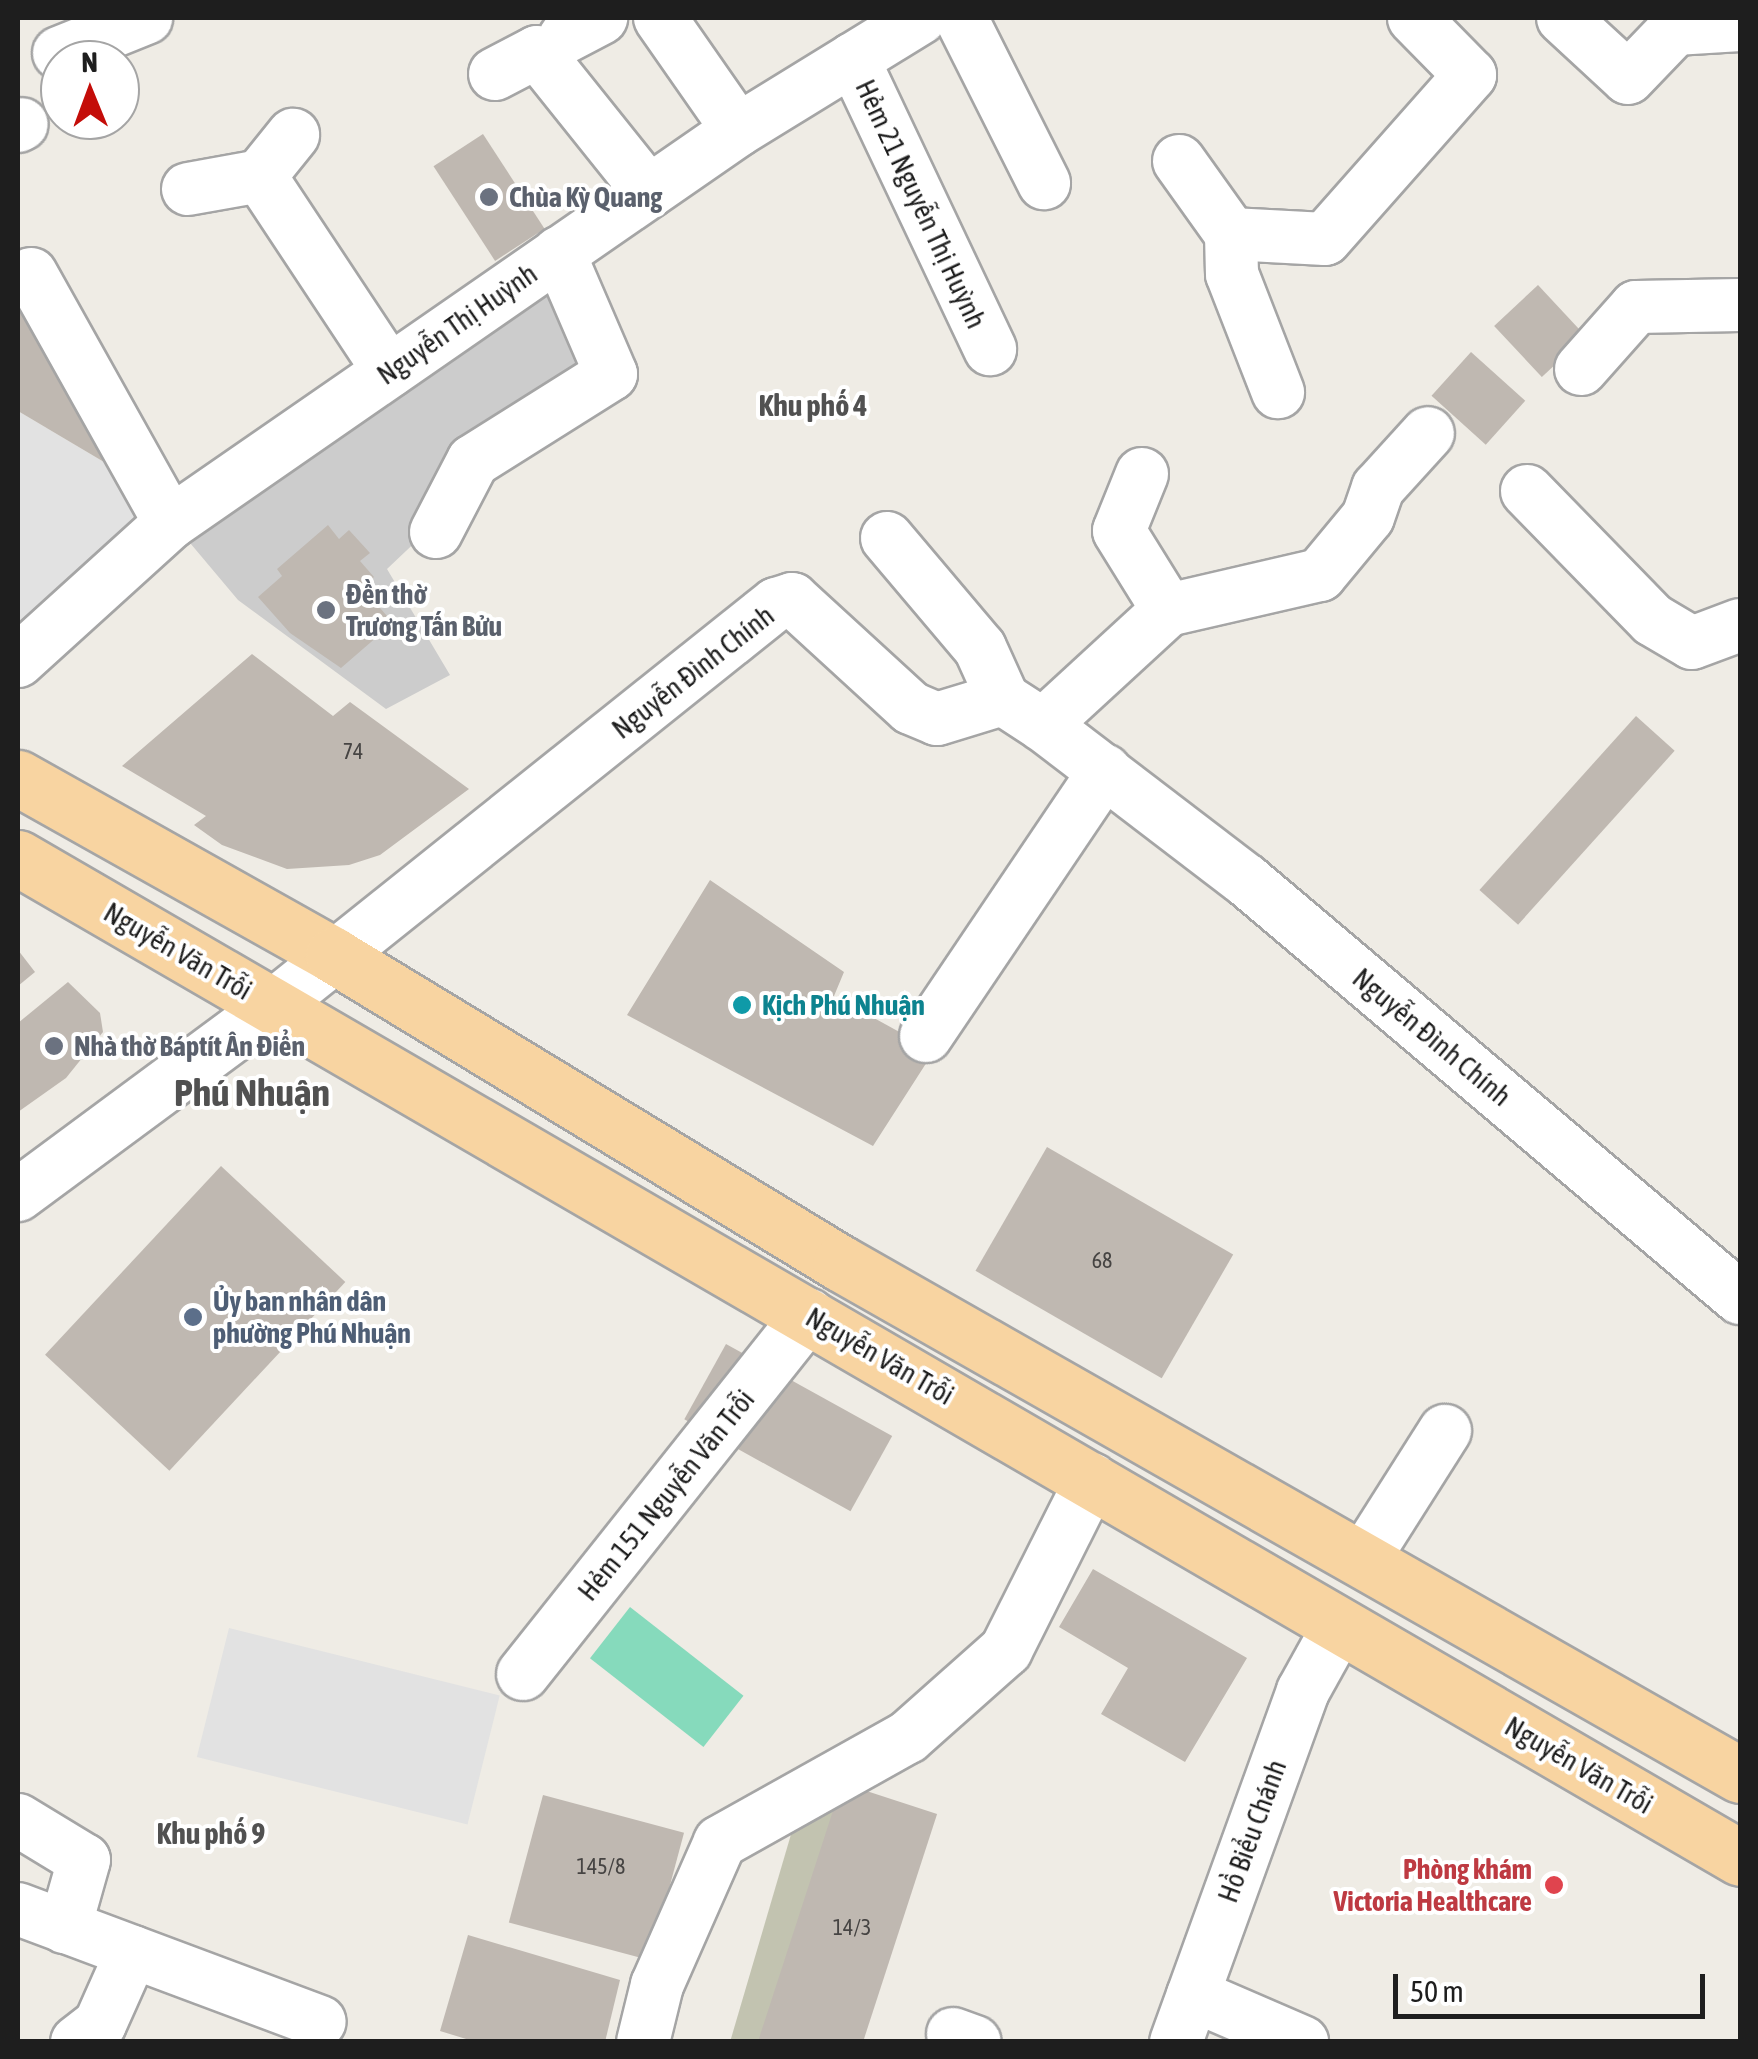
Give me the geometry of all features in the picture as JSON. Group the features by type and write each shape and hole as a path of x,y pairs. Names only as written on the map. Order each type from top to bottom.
{"main road":[{"path":"18,778 333,954 840,1263 1740,1775"},
{"name":"Nguyễn Văn Trỗi","path":"18,858 1740,1858"},
{"path":"809,1315 840,1263"},
{"path":"1654,1728 1740,1735"}],"street":[{"path":"91,40 146,18"},
{"path":"660,18 738,130"},
{"path":"960,18 1044,183"},
{"path":"1231,234 1325,239 1470,75 1414,18"},
{"path":"1563,18 1628,78 1676,29 1740,25"},
{"name":"Nguyễn Thị Huỳnh","path":"18,661 170,523 874,34"},
{"name":"Hẻm 21 Nguyễn Thị Huỳnh","path":"874,34 990,349"},
{"path":"496,74 537,52 649,192"},
{"path":"188,189 260,176 293,135"},
{"path":"1180,161 1231,234 1232,274 1278,392"},
{"path":"260,176 389,371"},
{"path":"436,532 474,460 611,374 560,254"},
{"path":"31,274 170,523"},
{"path":"1582,369 1636,307 1740,306"},
{"path":"887,538 980,648 1023,712 1168,610 1320,575 1368,517 1378,488 1428,434"},
{"path":"1142,474 1119,531 1168,610"},
{"path":"1528,490 1653,620 1692,643 1740,625"},
{"name":"Nguyễn Đình Chính","path":"18,1194 273,1006 333,954 776,604 792,599 806,606 911,708 937,719 1023,712 1246,880 1740,1298"},
{"path":"926,1036 1104,772"},
{"name":"Hẻm 151 Nguyễn Văn Trỗi","path":"523,1674 809,1315"},
{"path":"1363,1560 1444,1431"},
{"path":"643,2042 657,1986 720,1842 908,1737 1006,1650 1092,1479"},
{"name":"Hồ Biểu Chánh","path":"1184,2019 1303,1691 1339,1626"},
{"path":"18,1820 84,1860 41,1918 320,2022"},
{"path":"77,2042 100,2024 132,1952"},
{"path":"1184,2019 1302,2042"}],"shaded area":[{"path":"554,277 597,370 387,569 450,675 386,709 238,600 180,531"},
{"path":"18,411 136,481 157,519 18,646"},
{"path":"229,1628 500,1695 468,1825 197,1757"},
{"path":"839,1785 859,2041 730,2042 797,1814"}],"green space":[{"path":"630,1607 743,1696 703,1747 590,1658"}],"building":[{"name":"Chùa Kỳ Quang","path":"483,134 545,229 495,261 434,166"},
{"path":"18,270 136,481 18,411"},
{"path":"1538,285 1586,336 1542,377 1494,326"},
{"path":"1471,352 1525,401 1486,445 1432,396"},
{"name":"Đền thờ Trương Tấn Bửu","path":"328,525 339,539 349,530 370,553 360,561 374,577 362,587 393,623 341,668 290,633 258,597 282,576 277,569"},
{"path":"252,654 333,716 350,702 469,789 380,855 349,865 287,869 222,845 194,825 206,816 122,766"},
{"path":"1636,716 1675,751 1518,925 1479,890"},
{"name":"Kịch Phú Nhuận","path":"710,880 844,972 834,996 934,1051 873,1146 627,1015"},
{"path":"18,950 35,972 18,986"},
{"name":"Nhà thờ Báptít Ân Điển","path":"68,982 100,1013 103,1032 66,1078 18,1112 18,1023"},
{"path":"1047,1147 1233,1254 1162,1378 976,1271"},
{"name":"Ủy ban nhân dân phường Phú Nhuận","path":"221,1166 345,1282 169,1471 45,1355"},
{"path":"726,1344 892,1436 850,1511 684,1419"},
{"path":"1093,1569 1247,1658 1185,1762 1101,1714 1128,1668 1059,1627"},
{"path":"842,1783 937,1814 863,2042 759,2040"},
{"path":"543,1795 684,1833 650,1960 509,1923"},
{"path":"468,1935 620,1980 605,2042 476,2042 440,2031"}],"place":[{"name":"Chùa Kỳ Quang","path":"489,197"},
{"name":"Đền thờ Trương Tấn Bửu","path":"326,610"},
{"name":"Kịch Phú Nhuận","path":"742,1005"},
{"name":"Nhà thờ Báptít Ân Điển","path":"54,1046"},
{"name":"Ủy ban nhân dân phường Phú Nhuận","path":"193,1317"},
{"name":"Phòng khám Victoria Healthcare","path":"1554,1885"}],"district":[{"name":"Khu phố 4","path":"813,405"},
{"name":"Phú Nhuận","path":"252,1093"},
{"name":"Khu phố 9","path":"211,1833"}]}
